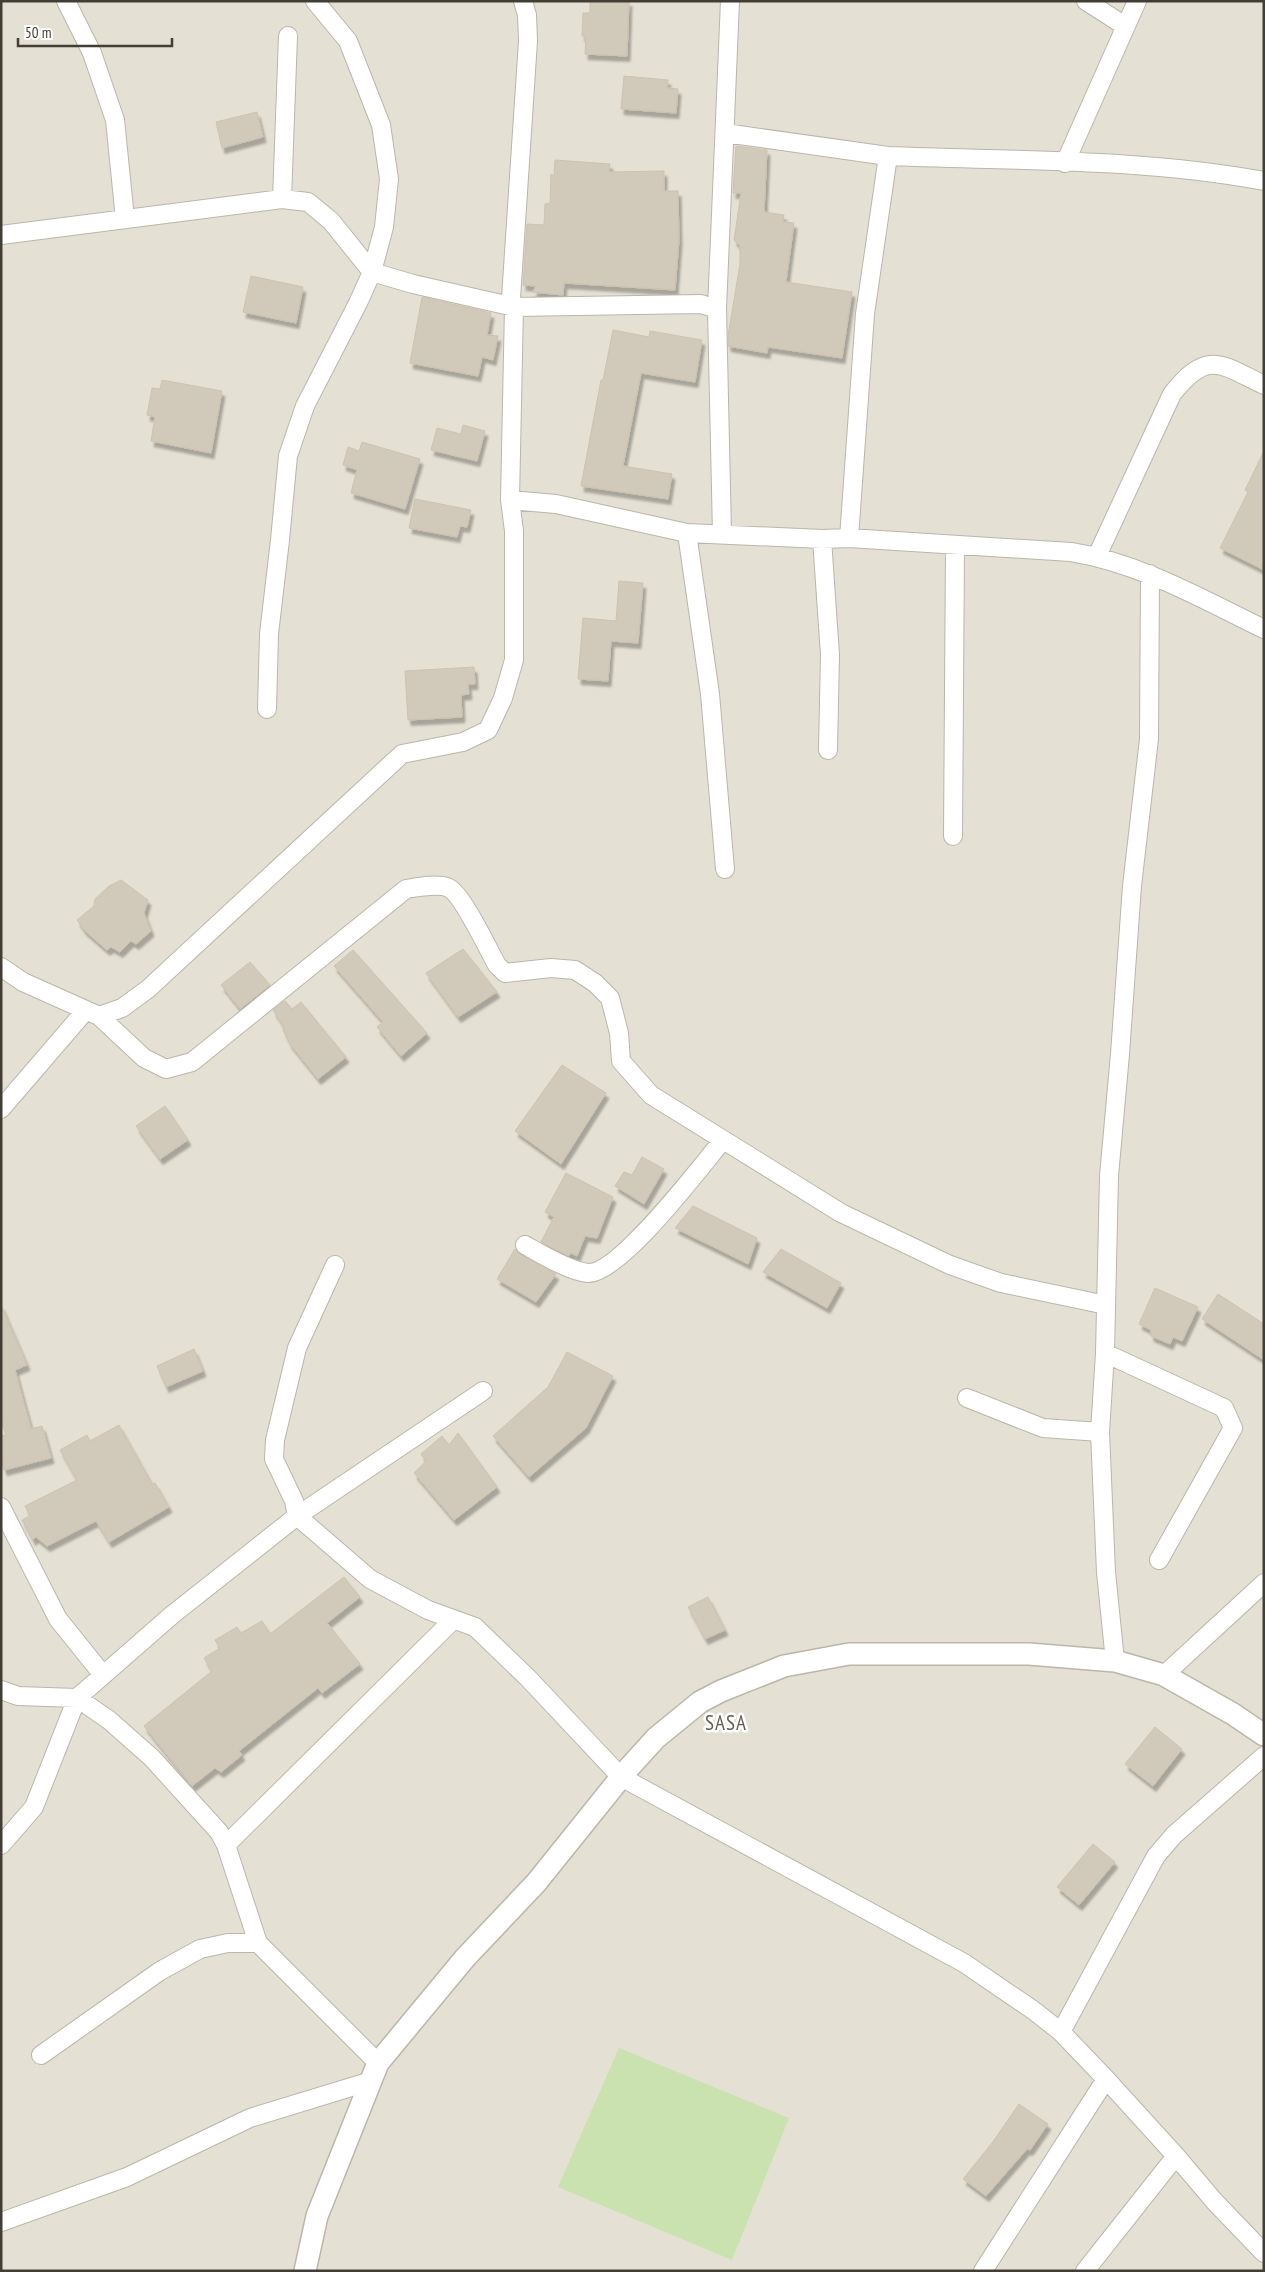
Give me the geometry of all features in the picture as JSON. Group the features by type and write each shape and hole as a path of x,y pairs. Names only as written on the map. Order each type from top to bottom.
{"street":[{"path":"66,1 92,53 116,120 125,219"},
{"path":"268,708 268,634 288,456 305,406 372,272 384,228 389,179 381,125 348,41 315,1"},
{"path":"1,1109 92,1013 122,1008 148,989 402,754 463,742 488,730 503,698 514,660 514,531 510,500 514,307 512,298 528,41 527,15 523,1"},
{"path":"722,534 717,309 730,1"},
{"path":"1086,1 1125,26"},
{"path":"1065,163 1137,1"},
{"path":"282,199 288,36"},
{"path":"725,133 888,156 1065,163 1114,163 1187,170 1264,181"},
{"path":"850,538 865,314 888,156"},
{"path":"1,235 282,199 308,202 331,221 372,272 413,284 514,307 701,304 717,309"},
{"path":"1097,556 1172,394 1180,384 1193,371 1206,364 1218,363 1264,385"},
{"path":"510,500 556,504 687,533 822,539 850,538 1071,552 1097,556 1150,574 1264,629"},
{"path":"687,533 710,694 725,869"},
{"path":"822,539 830,654 828,750"},
{"path":"953,836 955,546"},
{"path":"1115,1661 1106,1572 1100,1432 1105,1353 1109,1176 1132,886 1150,739 1150,574"},
{"path":"1,967 23,982 92,1013 144,1058 166,1070 192,1062 406,889 427,886 449,888 461,898 496,964 505,973 550,968 575,970 595,982 610,998 619,1033 622,1061 651,1095 841,1213 950,1265 1001,1283 1106,1305"},
{"path":"525,1245 554,1262 588,1273 609,1265 655,1221 723,1140"},
{"path":"335,1265 297,1348 275,1440 274,1458 294,1501 297,1516 370,1579 428,1610 475,1627 528,1678 622,1777 964,1963 1033,2010 1061,2032 1176,2156 1215,2202 1264,2253"},
{"path":"1105,1353 1224,1408 1233,1428 1159,1560"},
{"path":"1,1845 34,1807 78,1698 172,1615 297,1516 483,1391"},
{"path":"967,1398 1043,1428 1100,1432"},
{"path":"1,1506 58,1619 103,1675"},
{"path":"1164,1675 1264,1583"},
{"path":"226,1844 454,1620"},
{"path":"305,2271 317,2216 375,2072 458,1965 536,1883 656,1738 700,1702 721,1691 784,1666 850,1654 1029,1654 1115,1661 1164,1675 1233,1714 1264,1735"},
{"path":"1,1690 18,1696 78,1698 109,1720 152,1758 219,1832 226,1844 258,1943 375,2072"},
{"path":"1061,2032 1156,1856 1174,1835 1264,1756"},
{"path":"42,2055 160,1970 200,1949 228,1943 258,1943"},
{"path":"1,2222 127,2177 250,2118 375,2072"},
{"path":"983,2271 1106,2080"},
{"path":"1085,2271 1176,2156"}],"shaded area":[{"path":"1,1 1264,1 1264,2271 1,2271"}],"green space":[{"path":"619,2048 789,2118 732,2260 558,2187"}],"building":[{"path":"590,1 629,1 627,56 585,54 586,36 582,36 583,13 590,13"},
{"path":"624,76 668,80 667,88 678,89 676,113 621,109"},
{"path":"257,112 263,137 222,148 216,122"},
{"path":"736,146 767,150 764,212 784,215 783,222 794,223 786,282 852,292 842,358 768,347 767,353 728,346 740,264 740,246 734,240 741,193 733,193"},
{"path":"555,160 610,164 609,172 664,171 664,191 678,191 679,240 675,290 564,283 563,295 533,292 536,286 523,285 527,224 544,225 545,204 550,203 551,174 554,176"},
{"path":"251,276 303,287 296,323 243,312"},
{"path":"422,297 491,313 487,335 498,336 493,360 482,357 478,376 410,363"},
{"path":"613,330 649,337 650,331 702,340 695,382 641,373 623,466 672,474 668,499 581,486 601,380 603,380"},
{"path":"162,380 222,391 211,453 151,441 155,417 147,415 152,388 160,389"},
{"path":"463,425 485,431 477,461 431,450 437,428 461,434"},
{"path":"362,442 420,459 405,509 351,493 357,470 343,465 348,447 359,451"},
{"path":"1264,451 1264,570 1220,548 1248,492 1245,490"},
{"path":"415,499 471,510 467,527 460,526 457,537 409,528"},
{"path":"619,581 643,583 638,643 611,641 608,681 578,679 583,618 616,621"},
{"path":"474,667 475,684 468,684 469,694 461,695 462,717 408,720 405,671"},
{"path":"121,880 148,900 144,913 151,931 136,944 131,941 120,952 111,947 107,950 84,930 77,920 94,906 95,899 109,886"},
{"path":"463,949 497,992 458,1017 426,973"},
{"path":"353,950 427,1033 401,1056 377,1027 383,1022 334,966"},
{"path":"250,962 270,985 240,1009 221,985"},
{"path":"285,1001 292,1009 301,1002 346,1057 318,1079 290,1044 283,1030 284,1027 273,1010"},
{"path":"562,1065 606,1093 561,1164 515,1131"},
{"path":"165,1106 188,1140 160,1159 136,1126"},
{"path":"642,1157 664,1169 644,1204 615,1186 624,1172 632,1175"},
{"path":"566,1173 613,1197 597,1238 585,1236 577,1256 571,1253 569,1256 541,1242 554,1217 545,1212"},
{"path":"693,1206 757,1238 748,1264 675,1228"},
{"path":"515,1249 520,1254 556,1274 536,1302 497,1279"},
{"path":"781,1249 841,1283 827,1308 763,1272"},
{"path":"1155,1288 1198,1307 1182,1341 1173,1337 1170,1344 1151,1336 1151,1330 1139,1324"},
{"path":"1218,1294 1264,1324 1264,1360 1202,1319"},
{"path":"1,1305 27,1365 15,1370 31,1429 42,1426 51,1458 4,1470 1,1458 1,1436 6,1435 1,1419"},
{"path":"194,1349 203,1371 166,1387 157,1366"},
{"path":"567,1352 613,1376 586,1428 529,1477 493,1436 548,1387"},
{"path":"119,1425 152,1484 155,1483 169,1507 109,1542 96,1521 47,1546 36,1537 33,1540 22,1520 30,1516 25,1506 77,1480 60,1450 87,1435 90,1441"},
{"path":"458,1433 497,1487 454,1520 414,1473 426,1461 421,1454 442,1436 449,1445"},
{"path":"344,1577 360,1597 327,1623 360,1664 322,1693 318,1688 239,1751 242,1755 221,1772 215,1768 192,1786 144,1726 212,1671 204,1658 220,1648 215,1640 237,1627 241,1633 262,1621 270,1634"},
{"path":"708,1597 725,1630 705,1639 688,1607"},
{"path":"1155,1727 1182,1749 1153,1786 1125,1764"},
{"path":"1093,1844 1115,1862 1079,1905 1057,1887"},
{"path":"1019,2104 1048,2124 1030,2150 1027,2149 986,2196 963,2179 992,2143"}],"district":[{"name":"SASA","path":"726,1723"}]}
